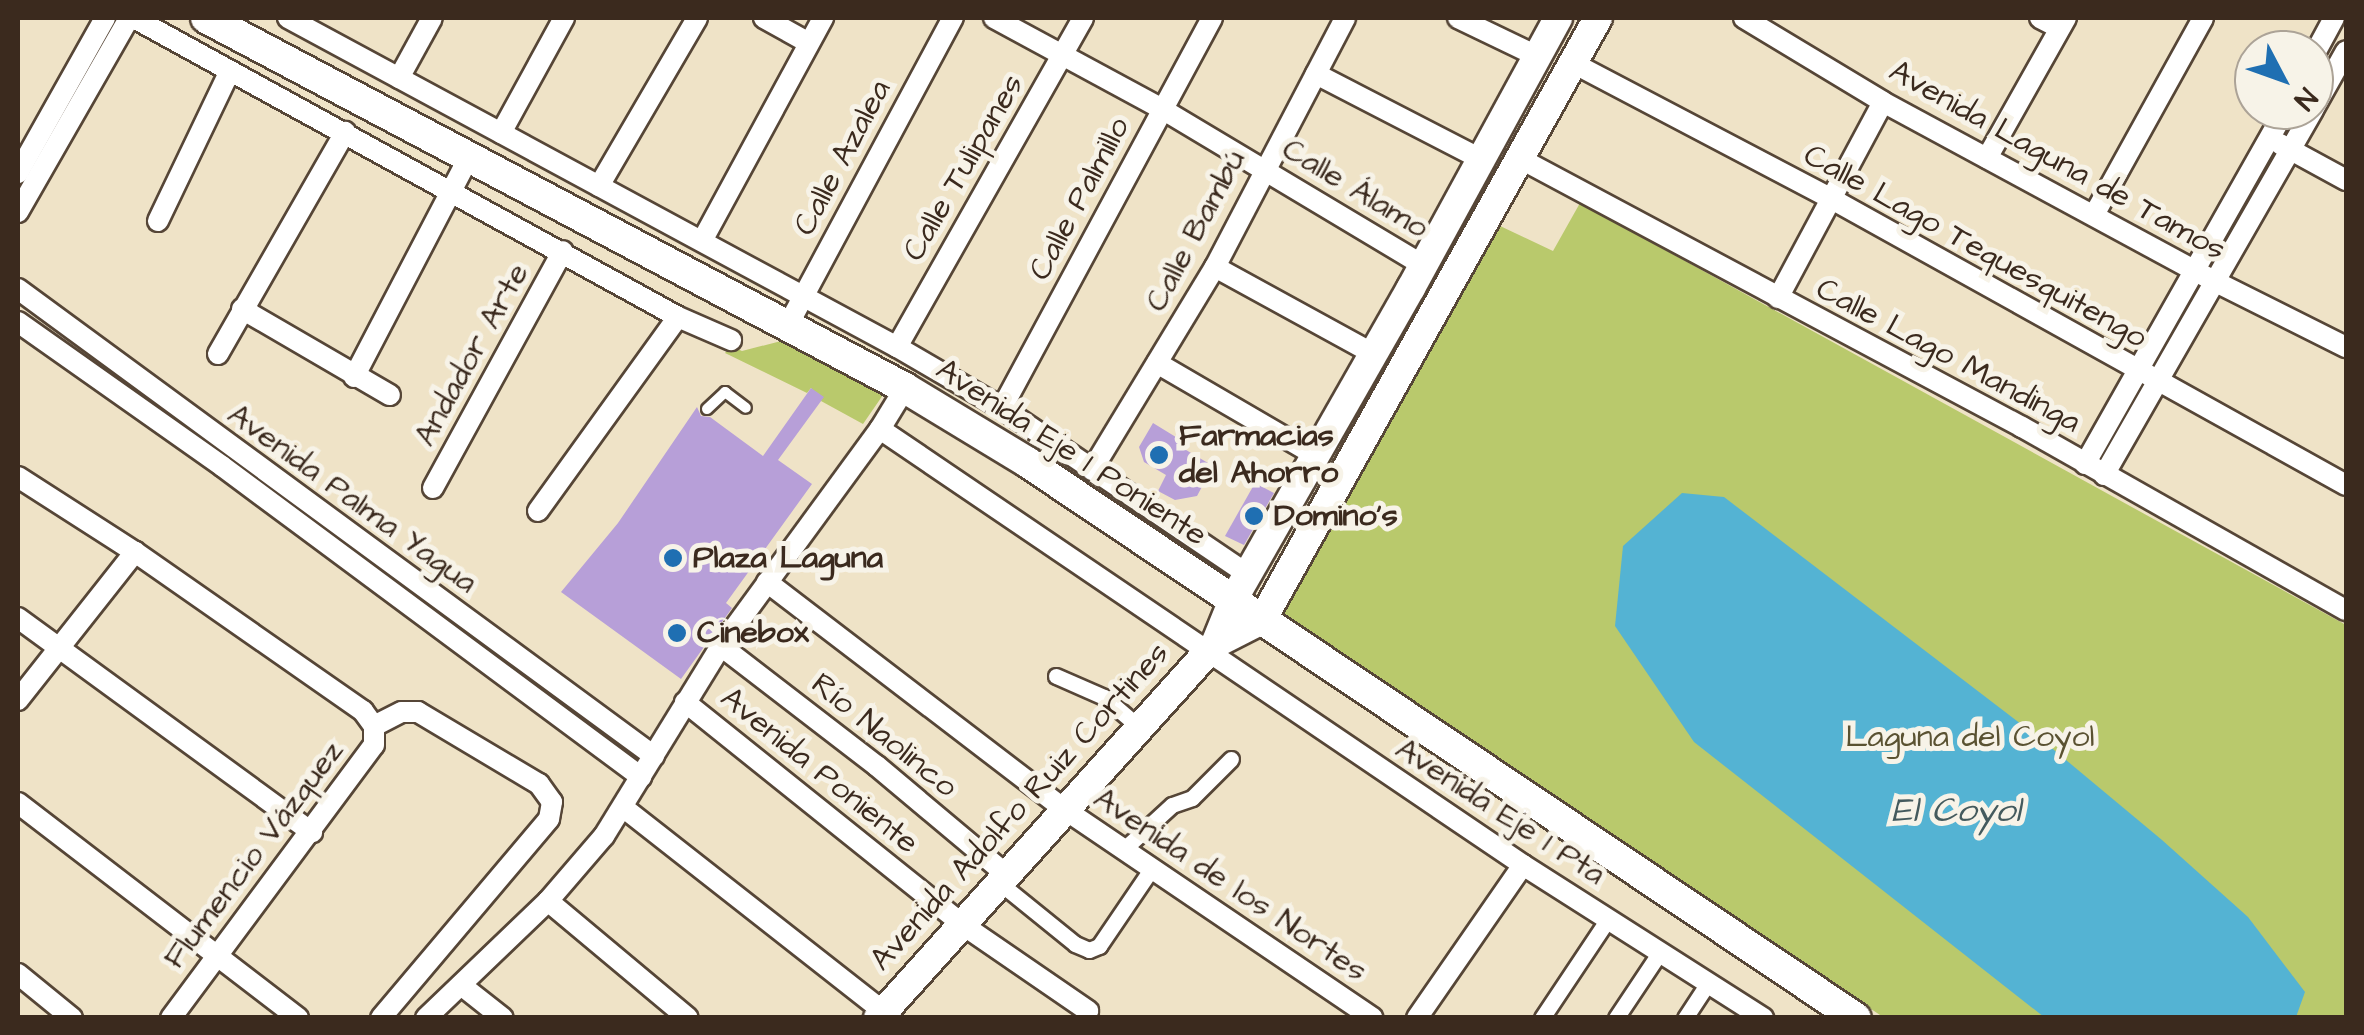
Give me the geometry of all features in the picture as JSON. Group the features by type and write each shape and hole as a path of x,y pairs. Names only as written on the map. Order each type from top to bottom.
{"main road":[{"name":"Avenida Eje 1 Poniente","path":"206,18 904,388 1242,588 1262,620 1856,1018"}],"street":[{"path":"18,173 105,18"},
{"path":"18,212 131,18 452,190 678,317 732,340"},
{"path":"399,78 432,18"},
{"path":"501,133 564,18"},
{"path":"599,186 697,18"},
{"path":"764,18 810,43"},
{"path":"702,242 823,18"},
{"name":"Calle Azalea","path":"787,327 953,18"},
{"name":"Calle Álamo","path":"994,18 1264,169 1417,277"},
{"name":"Calle Tulipanes","path":"897,347 1082,18"},
{"name":"Calle Palmillo","path":"1002,408 1212,18"},
{"name":"Calle Bambú","path":"1092,470 1214,268 1345,18"},
{"path":"1458,18 1537,56"},
{"name":"Avenida Adolfo Ruiz Cortines","path":"885,1015 1211,648 1558,18"},
{"path":"1262,620 1598,18"},
{"name":"Avenida Laguna de Tamos","path":"1744,18 1883,102 2214,282 2346,347"},
{"path":"1988,158 2063,23 2040,18"},
{"path":"2094,215 2204,18"},
{"name":"Avenida Eje 1 Poniente","path":"294,19 1002,408 1092,470 1242,588"},
{"name":"Calle Lago Tequesquitengo","path":"1573,63 1830,198 2346,486"},
{"path":"158,221 229,73"},
{"path":"1316,74 1480,159"},
{"path":"1778,298 1883,102"},
{"path":"2094,470 2136,372 2274,130"},
{"path":"2094,470 2156,382 2301,130"},
{"path":"218,354 345,132"},
{"path":"2269,139 2346,180"},
{"path":"354,377 470,155"},
{"name":"Calle Lago Mandinga","path":"1519,158 2346,610"},
{"name":"Andador Arte","path":"433,488 562,251"},
{"path":"1214,268 1374,354"},
{"path":"1417,277 1439,303"},
{"name":"Avenida Palma Yagua","path":"18,289 227,457 449,606 654,756"},
{"path":"242,309 390,395"},
{"path":"538,512 678,317"},
{"path":"18,322 227,457 436,624 641,778"},
{"path":"1157,363 1321,449 1355,455"},
{"path":"426,1018 548,901 624,808 721,646 880,430 904,388"},
{"name":"Avenida Eje 1 Pta","path":"880,430 1211,648 1523,865 1763,1018"},
{"path":"18,477 136,552 363,711 374,726 402,712 418,712 539,784 552,802 549,819 380,1018"},
{"path":"18,700 136,552"},
{"name":"Avenida de los Nortes","path":"767,582 1067,811 1373,1018"},
{"path":"436,624 449,606"},
{"path":"18,618 312,832"},
{"name":"Avenida Adolfo Ruiz Cortines","path":"1211,648 1262,620"},
{"name":"Río Naolinco","path":"721,646 877,766 1005,880"},
{"path":"1056,676 1104,697 1140,728"},
{"name":"Avenida Poniente","path":"685,702 962,925 1088,1012"},
{"name":"Flumencio Vázquez","path":"171,1018 214,954 312,832 374,745 374,726"},
{"path":"1124,849 1172,805 1192,798 1231,759"},
{"path":"18,803 298,1018"},
{"path":"624,808 885,1015"},
{"path":"1417,1018 1523,865"},
{"path":"1005,880 1075,944 1089,950 1100,946 1152,868"},
{"path":"548,901 688,1018"},
{"path":"1542,1018 1608,918"},
{"path":"1616,1018 1660,952"},
{"path":"18,974 72,1018"},
{"path":"1686,1018 1708,982"},
{"path":"461,984 503,1018"}],"lane":[{"path":"707,409 724,392 746,408"}],"green space":[{"name":"Laguna del Coyol","path":"1580,203 2346,625 2346,1017 1883,1017 1283,615 1498,225 1553,251"},
{"path":"785,340 883,395 863,424 821,401 811,388 807,393 725,353 731,346 742,351"}],"water":[{"name":"El Coyol","path":"1682,493 1724,497 2042,740 2162,840 2248,917 2305,992 2296,1017 2044,1017 1694,742 1615,626 1623,546"}],"building":[{"name":"Plaza Laguna","path":"811,388 824,397 778,460 812,484 726,603 732,608 681,679 561,592 618,523 697,407 701,416 710,417 763,456"},
{"path":"1153,423 1184,442 1181,447 1213,466 1197,496 1175,500 1158,491 1166,475 1144,462 1139,447"},
{"name":"Domino's","path":"1255,483 1274,493 1244,545 1225,536"}],"place":[{"name":"Farmacias del Ahorro","path":"1159,455"},
{"name":"Domino's","path":"1254,516"},
{"name":"Plaza Laguna","path":"673,558"},
{"name":"Cinebox","path":"677,633"}]}
